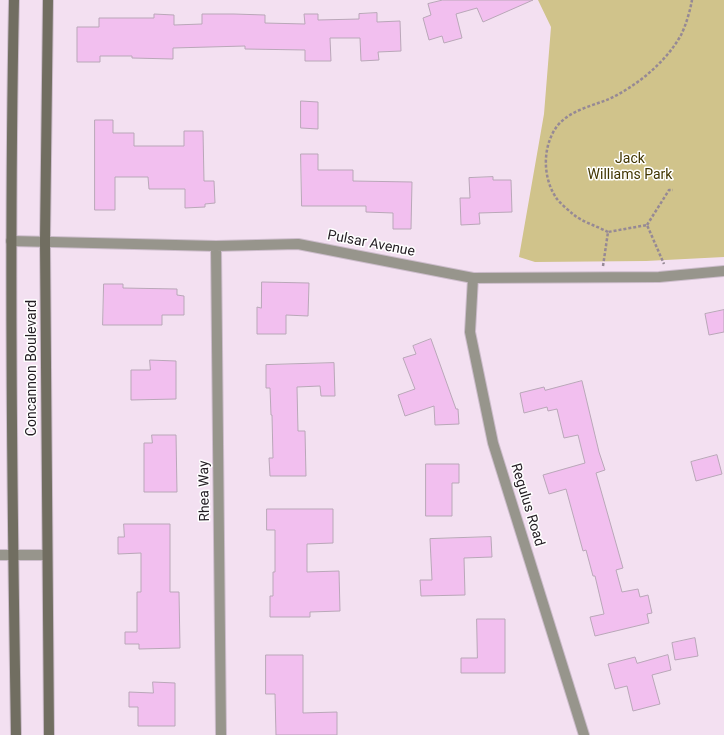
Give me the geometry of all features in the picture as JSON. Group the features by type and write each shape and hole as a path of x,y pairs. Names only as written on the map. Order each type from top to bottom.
{"main road":[{"name":"Concannon Boulevard","path":"14,0 11,241 16,735"},
{"name":"Concannon Boulevard","path":"48,0 45,241 49,735"}],"street":[{"name":"Pulsar Avenue","path":"11,241 216,246 298,244 473,278 659,277 724,271"},
{"name":"Rhea Way","path":"216,246 221,735"},
{"name":"Regulus Road","path":"473,278 470,332 493,443 584,735"},
{"path":"0,555 47,555"}],"path":[{"path":"673,190 669,190 647,225 608,232 574,215 557,199 547,178 545,158 550,139 558,124 577,110 610,98 641,80 660,62 681,34 692,0"},
{"path":"647,225 664,262"},
{"path":"603,263 608,232"}],"green space":[{"name":"Jack Williams Park","path":"538,0 724,0 724,257 646,261 535,262 519,257 544,114 551,27"}],"building":[{"path":"443,0 533,0 483,22 477,8 456,14 462,38 444,43 442,36 429,40 423,18 431,15 428,4"},
{"path":"377,13 377,22 400,21 401,51 378,52 379,60 361,61 360,38 330,38 331,61 305,61 305,50 245,49 245,46 173,48 173,59 132,58 132,56 100,56 100,62 77,62 77,27 99,27 99,18 154,18 154,14 174,15 174,25 202,24 202,14 234,14 265,15 265,23 305,24 304,14 318,14 318,20 359,19 359,14"},
{"path":"301,101 318,102 318,129 301,128"},
{"path":"95,120 113,120 113,133 134,133 134,146 184,146 184,131 203,131 204,181 214,181 215,203 205,204 205,207 185,208 185,189 149,189 148,177 115,177 115,210 95,210"},
{"path":"301,154 318,154 318,170 353,170 353,181 412,182 411,229 393,229 393,213 366,212 366,206 302,206"},
{"path":"493,177 493,180 511,180 512,212 479,213 480,224 461,225 460,198 470,198 469,178"},
{"path":"262,282 309,283 308,316 286,315 286,334 257,334 257,307 261,308"},
{"path":"104,284 123,284 123,288 177,289 177,295 184,296 184,315 162,315 162,325 103,325"},
{"path":"724,310 724,332 709,335 705,314"},
{"path":"431,339 456,409 458,409 459,424 435,425 434,406 405,416 398,395 415,389 403,358 416,354 413,346"},
{"path":"150,360 176,361 176,399 131,400 131,370 150,370"},
{"path":"334,363 335,396 321,396 320,386 297,387 298,431 305,431 306,476 270,476 269,458 273,458 272,415 270,388 266,388 266,365"},
{"path":"582,381 599,452 605,470 596,473 623,568 616,570 622,592 638,589 640,597 648,595 652,613 647,614 649,623 595,636 590,617 604,614 595,576 593,576 586,550 583,551 566,489 549,494 543,475 585,463 578,435 564,438 557,409 548,411 547,407 524,413 520,393 544,387 545,390"},
{"path":"152,435 176,435 177,492 144,492 144,443 152,443"},
{"path":"717,455 722,474 696,481 691,462"},
{"path":"426,464 459,464 459,483 452,483 452,516 426,516"},
{"path":"267,509 333,509 333,543 307,544 307,572 339,571 340,611 310,612 310,617 270,617 270,596 273,596 273,572 275,572 275,530 267,530"},
{"path":"124,524 170,524 170,592 179,592 180,648 139,649 139,644 125,644 125,632 137,632 137,592 141,592 141,553 118,554 118,537 124,537"},
{"path":"491,537 492,557 464,558 465,595 421,596 420,580 432,580 430,539"},
{"path":"477,619 505,619 505,673 461,673 461,658 477,658"},
{"path":"695,638 698,656 675,660 672,643"},
{"path":"266,655 303,655 303,713 337,712 337,735 276,735 275,694 266,694"},
{"path":"668,655 671,670 652,675 660,704 633,711 627,686 615,689 608,664 635,657 637,663"},
{"path":"153,682 175,683 175,726 138,726 138,707 129,707 129,692 153,693"}]}
